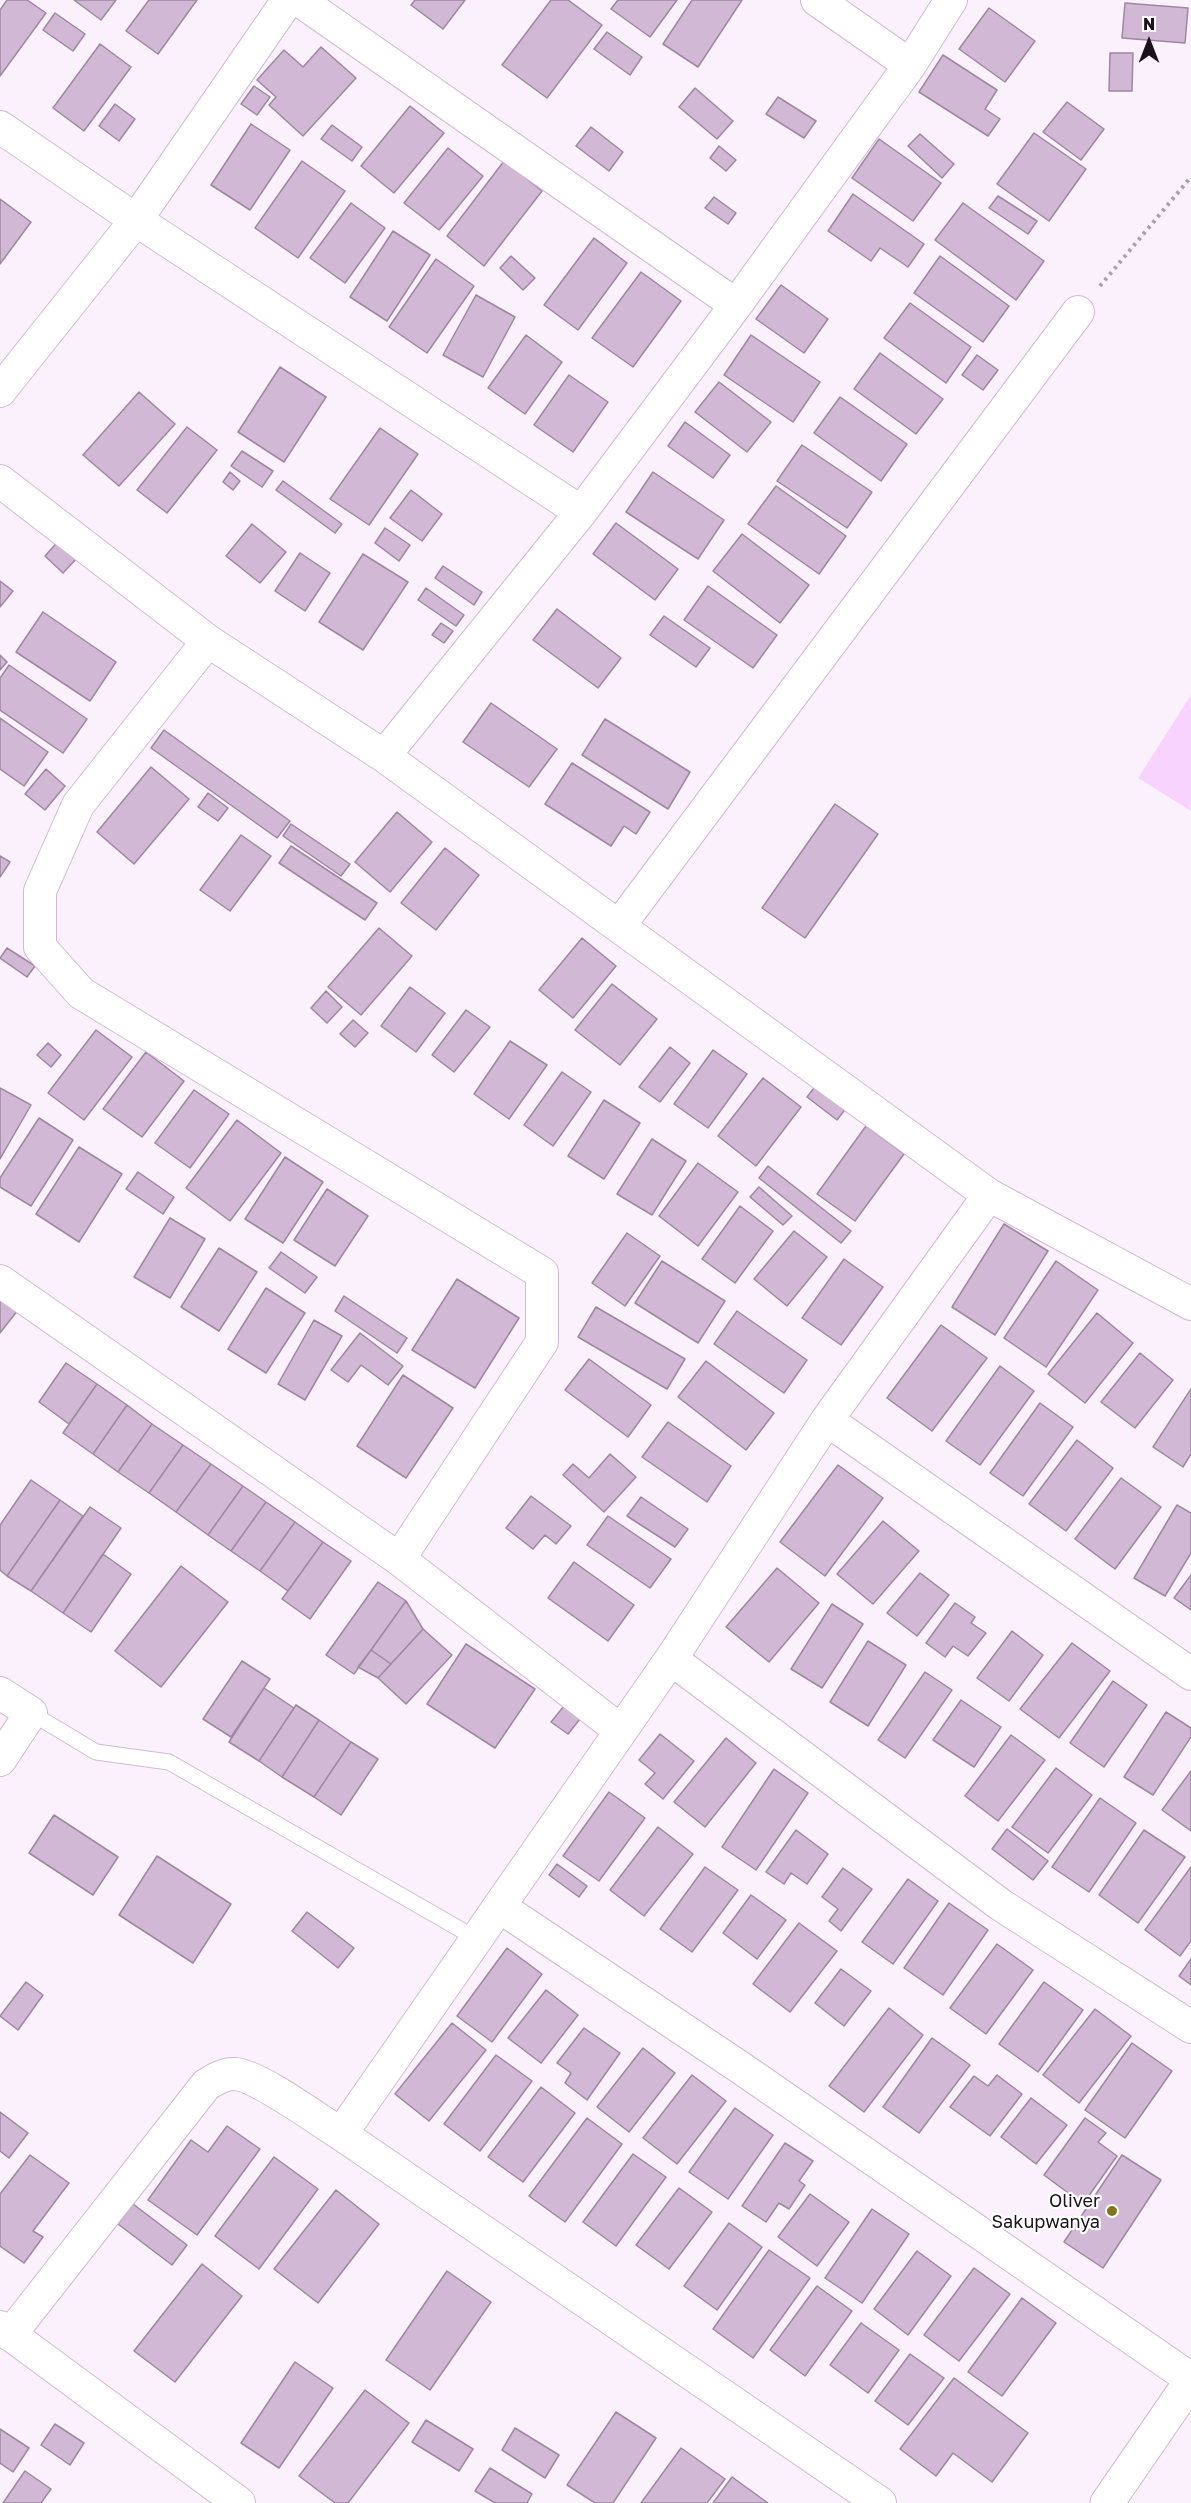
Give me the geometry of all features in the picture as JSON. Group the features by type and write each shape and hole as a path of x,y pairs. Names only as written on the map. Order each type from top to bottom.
{"street":[{"path":"0,391 136,220 288,0"},
{"path":"299,0 736,305"},
{"path":"817,0 910,65"},
{"path":"384,756 581,512 736,305 910,65 951,0"},
{"path":"0,128 581,512"},
{"path":"619,926 1078,312"},
{"path":"0,481 208,641 384,756 989,1195 1191,1304"},
{"path":"208,641 78,805 40,891 40,947 81,993 542,1273 542,1342 399,1559"},
{"path":"340,2133 501,1907 671,1659 827,1420 989,1195"},
{"path":"0,1281 399,1559 621,1731"},
{"path":"827,1420 1191,1674"},
{"path":"671,1659 1001,1905 1191,2027"},
{"path":"0,1693 31,1713 0,1760"},
{"path":"501,1907 741,2068 1191,2380 1107,2503"},
{"path":"239,2503 5,2331 206,2085 217,2077 234,2074 254,2079 340,2133 880,2503"}],"lane":[{"path":"31,1713 96,1752 169,1762 477,1939"}],"path":[{"path":"1078,312 1191,177"}],"shaded area":[{"path":"1191,695 1191,811 1138,778"}],"building":[{"path":"7,0 27,0 46,13 0,76 0,10"},
{"path":"74,0 116,0 101,20"},
{"path":"149,0 197,0 158,54 126,31"},
{"path":"415,0 465,0 443,29 411,5"},
{"path":"551,0 568,0 602,25 547,98 502,65"},
{"path":"618,0 677,0 650,37 611,9"},
{"path":"692,0 742,0 698,67 663,44"},
{"path":"1125,3 1188,8 1185,43 1122,38"},
{"path":"989,8 1035,41 1005,82 959,49"},
{"path":"55,13 85,34 73,51 43,30"},
{"path":"607,32 642,57 630,75 594,49"},
{"path":"100,44 131,67 84,131 53,108"},
{"path":"321,47 356,78 303,136 269,105 276,97 257,80 284,50 303,67"},
{"path":"1110,53 1133,53 1132,91 1109,91"},
{"path":"943,55 997,90 985,109 1000,119 988,136 919,92"},
{"path":"254,86 270,97 257,115 241,104"},
{"path":"695,88 733,121 717,139 679,107"},
{"path":"778,97 816,121 804,138 766,114"},
{"path":"1067,102 1104,129 1081,160 1043,132"},
{"path":"115,104 135,119 119,141 99,126"},
{"path":"410,106 444,133 394,193 361,166"},
{"path":"251,124 290,150 250,210 211,185"},
{"path":"332,125 362,147 352,161 321,139"},
{"path":"591,127 623,152 609,171 576,146"},
{"path":"1034,133 1086,169 1049,221 997,184"},
{"path":"920,134 954,164 942,178 908,146"},
{"path":"879,139 941,183 913,221 852,178"},
{"path":"719,146 736,160 726,171 710,158"},
{"path":"448,148 483,176 439,230 404,203"},
{"path":"302,161 345,191 298,258 255,228"},
{"path":"504,161 542,191 484,266 447,236"},
{"path":"853,194 924,244 908,267 880,248 871,261 828,231"},
{"path":"998,196 1037,221 1028,234 989,208"},
{"path":"714,197 736,213 728,224 705,208"},
{"path":"0,199 31,222 0,264"},
{"path":"351,203 385,228 345,283 310,258"},
{"path":"963,203 1044,261 1016,300 935,240"},
{"path":"393,231 430,255 387,321 350,297"},
{"path":"594,238 627,263 578,330 544,305"},
{"path":"511,256 535,278 523,290 500,268"},
{"path":"940,256 1009,306 983,342 914,293"},
{"path":"436,259 474,286 427,353 389,327"},
{"path":"641,272 681,301 633,367 592,338"},
{"path":"781,285 828,319 804,353 756,319"},
{"path":"476,295 515,317 483,377 443,355"},
{"path":"910,303 971,347 946,383 884,338"},
{"path":"526,335 562,362 525,414 488,388"},
{"path":"751,335 820,382 793,422 724,375"},
{"path":"880,353 943,399 916,434 854,389"},
{"path":"977,355 998,370 983,390 962,375"},
{"path":"280,367 326,397 284,462 238,432"},
{"path":"569,375 608,402 573,452 534,425"},
{"path":"719,382 771,422 747,452 695,412"},
{"path":"139,392 175,424 119,486 83,455"},
{"path":"840,397 907,444 881,481 814,433"},
{"path":"685,422 730,455 713,478 668,446"},
{"path":"187,427 217,450 167,513 137,490"},
{"path":"380,428 418,454 369,525 330,499"},
{"path":"802,445 872,492 847,528 777,481"},
{"path":"242,451 273,471 262,487 231,466"},
{"path":"230,472 240,481 233,490 223,482"},
{"path":"653,472 724,520 698,559 626,512"},
{"path":"283,481 342,524 335,533 276,490"},
{"path":"776,486 846,536 819,574 748,524"},
{"path":"411,490 442,514 422,541 390,518"},
{"path":"616,523 678,569 655,600 593,554"},
{"path":"252,524 286,552 260,583 226,556"},
{"path":"385,528 410,545 399,561 375,543"},
{"path":"742,534 809,585 780,623 713,571"},
{"path":"60,539 79,556 63,573 45,556"},
{"path":"300,553 330,573 305,611 275,591"},
{"path":"363,554 408,582 363,650 319,622"},
{"path":"443,566 482,592 474,605 435,578"},
{"path":"0,581 13,591 0,607"},
{"path":"708,586 777,635 753,668 684,620"},
{"path":"426,588 464,615 456,626 418,600"},
{"path":"557,609 621,658 598,688 533,640"},
{"path":"43,612 116,662 90,701 16,652"},
{"path":"664,616 710,648 696,667 650,635"},
{"path":"441,623 453,631 444,643 432,635"},
{"path":"0,655 7,662 0,670"},
{"path":"9,665 87,719 63,753 0,710 0,678"},
{"path":"491,703 557,749 529,787 463,742"},
{"path":"0,718 48,752 24,786 0,769"},
{"path":"605,719 690,772 668,809 582,755"},
{"path":"164,730 290,821 277,838 151,748"},
{"path":"572,763 650,812 636,834 624,826 611,846 545,804"},
{"path":"151,767 189,799 134,864 97,832"},
{"path":"46,769 65,786 45,810 25,794"},
{"path":"208,793 228,808 218,821 198,807"},
{"path":"835,804 878,834 805,938 762,908"},
{"path":"397,812 432,842 390,892 355,862"},
{"path":"291,824 350,864 341,876 283,836"},
{"path":"241,835 271,856 230,911 200,890"},
{"path":"291,846 377,903 365,920 279,863"},
{"path":"445,848 479,875 436,930 401,903"},
{"path":"0,856 10,862 0,877"},
{"path":"379,928 412,956 361,1015 328,987"},
{"path":"582,938 616,966 573,1018 539,990"},
{"path":"7,948 35,966 27,977 0,958"},
{"path":"612,984 657,1019 620,1065 575,1030"},
{"path":"410,987 445,1013 416,1052 381,1026"},
{"path":"326,991 342,1007 327,1023 311,1008"},
{"path":"466,1010 490,1027 454,1072 432,1055"},
{"path":"353,1020 368,1033 355,1047 340,1034"},
{"path":"96,1030 132,1057 84,1120 48,1093"},
{"path":"510,1041 547,1065 509,1119 474,1094"},
{"path":"48,1043 61,1055 51,1067 37,1055"},
{"path":"670,1047 690,1063 660,1102 639,1087"},
{"path":"713,1050 747,1074 708,1128 674,1104"},
{"path":"146,1052 184,1081 142,1137 103,1109"},
{"path":"562,1072 591,1092 553,1146 524,1125"},
{"path":"763,1078 801,1107 756,1166 718,1136"},
{"path":"817,1084 847,1107 837,1120 807,1097"},
{"path":"0,1088 31,1105 0,1159"},
{"path":"194,1090 229,1114 190,1168 155,1143"},
{"path":"604,1100 640,1123 604,1179 568,1156"},
{"path":"39,1118 73,1140 31,1206 0,1187 0,1178"},
{"path":"237,1120 281,1153 230,1221 186,1188"},
{"path":"866,1126 904,1154 855,1221 817,1194"},
{"path":"652,1139 686,1161 652,1215 617,1194"},
{"path":"79,1147 122,1174 79,1242 36,1214"},
{"path":"285,1157 323,1182 283,1243 245,1219"},
{"path":"698,1163 738,1192 698,1246 659,1216"},
{"path":"768,1166 851,1231 841,1243 759,1178"},
{"path":"138,1172 174,1197 163,1214 126,1189"},
{"path":"759,1187 792,1216 783,1225 750,1197"},
{"path":"327,1189 368,1216 335,1266 294,1240"},
{"path":"740,1206 773,1231 735,1283 702,1259"},
{"path":"170,1218 205,1239 170,1298 134,1277"},
{"path":"1004,1224 1048,1251 995,1335 952,1307"},
{"path":"794,1231 827,1257 787,1306 754,1279"},
{"path":"627,1233 660,1256 625,1306 592,1283"},
{"path":"219,1248 257,1272 219,1331 181,1307"},
{"path":"281,1252 317,1277 305,1293 269,1268"},
{"path":"844,1259 883,1287 841,1345 802,1318"},
{"path":"662,1261 725,1301 698,1343 635,1303"},
{"path":"1056,1261 1098,1290 1046,1367 1004,1338"},
{"path":"457,1279 519,1318 475,1388 412,1350"},
{"path":"266,1288 305,1313 266,1373 228,1349"},
{"path":"0,1296 18,1310 0,1333"},
{"path":"344,1296 407,1338 397,1353 335,1311"},
{"path":"596,1307 685,1359 667,1389 578,1337"},
{"path":"737,1311 807,1360 784,1393 714,1344"},
{"path":"1097,1313 1133,1343 1085,1403 1048,1374"},
{"path":"314,1320 342,1336 305,1400 278,1384"},
{"path":"941,1325 987,1358 932,1431 887,1398"},
{"path":"360,1333 403,1366 388,1385 361,1365 348,1382 331,1370"},
{"path":"1140,1353 1173,1380 1135,1428 1101,1402"},
{"path":"589,1359 651,1405 628,1437 565,1390"},
{"path":"706,1361 774,1413 746,1450 678,1397"},
{"path":"66,1363 97,1384 69,1424 39,1402"},
{"path":"1000,1366 1034,1391 980,1465 946,1441"},
{"path":"403,1375 453,1408 406,1478 357,1446"},
{"path":"97,1384 127,1405 93,1454 63,1433"},
{"path":"1191,1389 1191,1454 1183,1467 1153,1447"},
{"path":"1040,1403 1073,1427 1023,1496 990,1473"},
{"path":"127,1405 152,1424 118,1472 93,1454"},
{"path":"668,1422 731,1466 707,1502 642,1457"},
{"path":"152,1424 183,1445 149,1493 118,1472"},
{"path":"1077,1440 1113,1468 1066,1531 1029,1504"},
{"path":"183,1445 211,1464 176,1512 149,1493"},
{"path":"610,1454 636,1477 604,1512 563,1475 573,1464 589,1478"},
{"path":"211,1464 243,1486 208,1535 176,1512"},
{"path":"838,1465 883,1498 825,1576 780,1542"},
{"path":"1121,1478 1161,1507 1115,1569 1075,1539"},
{"path":"31,1480 60,1500 7,1576 0,1570 0,1525"},
{"path":"243,1486 266,1502 231,1551 208,1535"},
{"path":"531,1496 571,1526 556,1544 545,1535 533,1549 506,1528"},
{"path":"641,1497 688,1529 675,1547 627,1516"},
{"path":"60,1500 83,1516 31,1591 7,1576"},
{"path":"266,1502 295,1522 260,1571 231,1551"},
{"path":"1177,1505 1191,1513 1191,1553 1165,1596 1134,1578"},
{"path":"90,1507 121,1528 63,1613 31,1591"},
{"path":"608,1516 671,1559 650,1588 587,1545"},
{"path":"883,1521 919,1551 873,1604 837,1574"},
{"path":"295,1522 323,1542 288,1591 260,1571"},
{"path":"323,1542 351,1561 310,1619 282,1599"},
{"path":"103,1554 131,1574 91,1632 63,1613"},
{"path":"574,1562 634,1605 608,1641 548,1598"},
{"path":"181,1566 228,1602 161,1687 115,1651"},
{"path":"777,1568 819,1603 769,1662 726,1627"},
{"path":"920,1573 949,1595 917,1636 887,1613"},
{"path":"1191,1575 1191,1610 1174,1598"},
{"path":"378,1582 406,1601 354,1674 326,1655"},
{"path":"406,1601 423,1629 391,1664 371,1650"},
{"path":"955,1603 975,1617 971,1623 986,1633 968,1656 953,1646 945,1657 926,1643"},
{"path":"832,1604 863,1624 822,1688 791,1669"},
{"path":"423,1629 452,1655 406,1704 378,1678"},
{"path":"1012,1631 1043,1655 1009,1701 977,1678"},
{"path":"868,1641 906,1665 868,1726 830,1702"},
{"path":"1072,1643 1110,1671 1059,1738 1020,1709"},
{"path":"466,1644 535,1689 495,1748 427,1704"},
{"path":"371,1650 391,1664 378,1678 358,1667"},
{"path":"242,1661 270,1679 231,1737 203,1719"},
{"path":"925,1672 952,1690 905,1758 878,1740"},
{"path":"1113,1681 1147,1705 1104,1767 1070,1743"},
{"path":"264,1688 294,1708 259,1761 229,1742"},
{"path":"961,1700 1001,1727 974,1767 933,1740"},
{"path":"296,1705 319,1720 282,1777 259,1761"},
{"path":"564,1706 580,1719 568,1734 551,1722"},
{"path":"1166,1712 1191,1728 1191,1737 1153,1795 1124,1777"},
{"path":"319,1720 351,1742 314,1797 282,1777"},
{"path":"660,1734 694,1761 663,1799 645,1784 655,1773 639,1760"},
{"path":"1011,1735 1045,1760 998,1821 965,1796"},
{"path":"726,1738 756,1763 705,1827 674,1802"},
{"path":"351,1742 378,1759 341,1815 314,1797"},
{"path":"1056,1768 1092,1795 1048,1853 1012,1827"},
{"path":"774,1769 808,1793 756,1870 722,1847"},
{"path":"1191,1771 1191,1831 1162,1810"},
{"path":"609,1792 645,1818 599,1881 563,1856"},
{"path":"1100,1798 1136,1823 1089,1892 1052,1867"},
{"path":"54,1815 118,1857 93,1895 29,1853"},
{"path":"658,1827 693,1854 644,1916 610,1890"},
{"path":"1007,1829 1048,1861 1033,1880 992,1849"},
{"path":"796,1830 828,1854 807,1884 791,1873 784,1884 766,1872"},
{"path":"1144,1830 1185,1857 1138,1923 1099,1895"},
{"path":"157,1856 231,1904 193,1963 119,1915"},
{"path":"557,1864 587,1886 579,1897 549,1875"},
{"path":"705,1867 738,1890 692,1952 660,1929"},
{"path":"1191,1867 1191,1941 1180,1956 1145,1930"},
{"path":"843,1868 872,1889 841,1931 829,1921 838,1909 822,1897"},
{"path":"908,1879 938,1901 893,1964 862,1942"},
{"path":"751,1895 786,1920 757,1959 723,1933"},
{"path":"949,1903 988,1930 943,1995 904,1968"},
{"path":"307,1912 354,1948 338,1968 292,1931"},
{"path":"799,1923 837,1951 790,2012 753,1984"},
{"path":"997,1944 1033,1970 986,2034 950,2008"},
{"path":"507,1948 542,1974 492,2042 457,2016"},
{"path":"1191,1959 1191,1985 1179,1976"},
{"path":"841,1969 871,1991 844,2026 815,2003"},
{"path":"26,1982 43,1995 18,2030 0,2016"},
{"path":"1044,1982 1083,2010 1038,2072 999,2044"},
{"path":"546,1990 578,2015 541,2063 508,2038"},
{"path":"889,2008 923,2035 864,2112 829,2086"},
{"path":"1095,2009 1131,2036 1079,2103 1043,2075"},
{"path":"452,2023 486,2050 429,2121 395,2094"},
{"path":"584,2028 620,2053 587,2100 565,2083 571,2073 557,2063"},
{"path":"932,2038 970,2065 919,2133 883,2107"},
{"path":"1132,2043 1172,2071 1125,2138 1085,2110"},
{"path":"643,2048 675,2073 629,2132 597,2107"},
{"path":"496,2055 532,2081 480,2151 444,2124"},
{"path":"692,2075 726,2101 677,2164 643,2138"},
{"path":"997,2075 1022,2094 990,2136 950,2107 974,2076 988,2086"},
{"path":"541,2087 575,2113 523,2182 488,2157"},
{"path":"1031,2098 1067,2125 1036,2164 1001,2137"},
{"path":"735,2108 773,2135 728,2199 689,2172"},
{"path":"0,2112 28,2133 9,2158 0,2151"},
{"path":"587,2118 622,2144 565,2222 529,2196"},
{"path":"1085,2118 1106,2133 1098,2142 1117,2156 1083,2204 1044,2175"},
{"path":"227,2126 260,2149 197,2235 148,2200 191,2140 208,2152"},
{"path":"785,2143 813,2161 799,2181 805,2185 789,2209 779,2203 766,2222 742,2206"},
{"path":"633,2154 666,2177 616,2246 583,2222"},
{"path":"30,2155 69,2183 33,2231 43,2237 24,2263 0,2246 0,2194"},
{"name":"Oliver Sakupwanya","path":"1122,2155 1161,2180 1103,2268 1064,2242"},
{"path":"274,2157 318,2189 259,2269 215,2236"},
{"path":"679,2188 712,2212 669,2269 636,2245"},
{"path":"336,2190 379,2224 318,2303 274,2269"},
{"path":"810,2194 849,2222 817,2266 778,2237"},
{"path":"133,2204 187,2245 172,2265 118,2224"},
{"path":"872,2209 909,2234 862,2303 825,2278"},
{"path":"729,2223 762,2247 717,2310 684,2286"},
{"path":"769,2250 810,2278 753,2358 713,2329"},
{"path":"917,2251 951,2276 908,2335 874,2309"},
{"path":"202,2264 242,2296 175,2382 134,2351"},
{"path":"974,2268 1010,2294 959,2361 924,2335"},
{"path":"447,2271 491,2302 430,2390 386,2360"},
{"path":"817,2286 852,2311 805,2376 770,2350"},
{"path":"1022,2298 1056,2323 1002,2396 968,2372"},
{"path":"861,2323 899,2350 868,2393 830,2365"},
{"path":"910,2354 944,2378 908,2425 875,2401"},
{"path":"295,2362 333,2388 279,2468 241,2443"},
{"path":"954,2378 1028,2433 992,2482 953,2453 936,2476 900,2449"},
{"path":"365,2390 409,2423 348,2503 335,2503 299,2476"},
{"path":"616,2412 656,2438 613,2503 595,2503 567,2485"},
{"path":"426,2420 473,2449 459,2471 412,2442"},
{"path":"55,2424 84,2443 70,2465 41,2445"},
{"path":"515,2428 559,2455 545,2478 502,2450"},
{"path":"0,2429 29,2448 13,2472 0,2463"},
{"path":"681,2448 725,2479 707,2503 641,2503"},
{"path":"490,2468 532,2494 527,2503 495,2503 475,2491"},
{"path":"25,2471 51,2489 41,2503 3,2503"},
{"path":"732,2477 768,2503 713,2503"}],"place":[{"name":"Oliver Sakupwanya","path":"1112,2211"}]}
